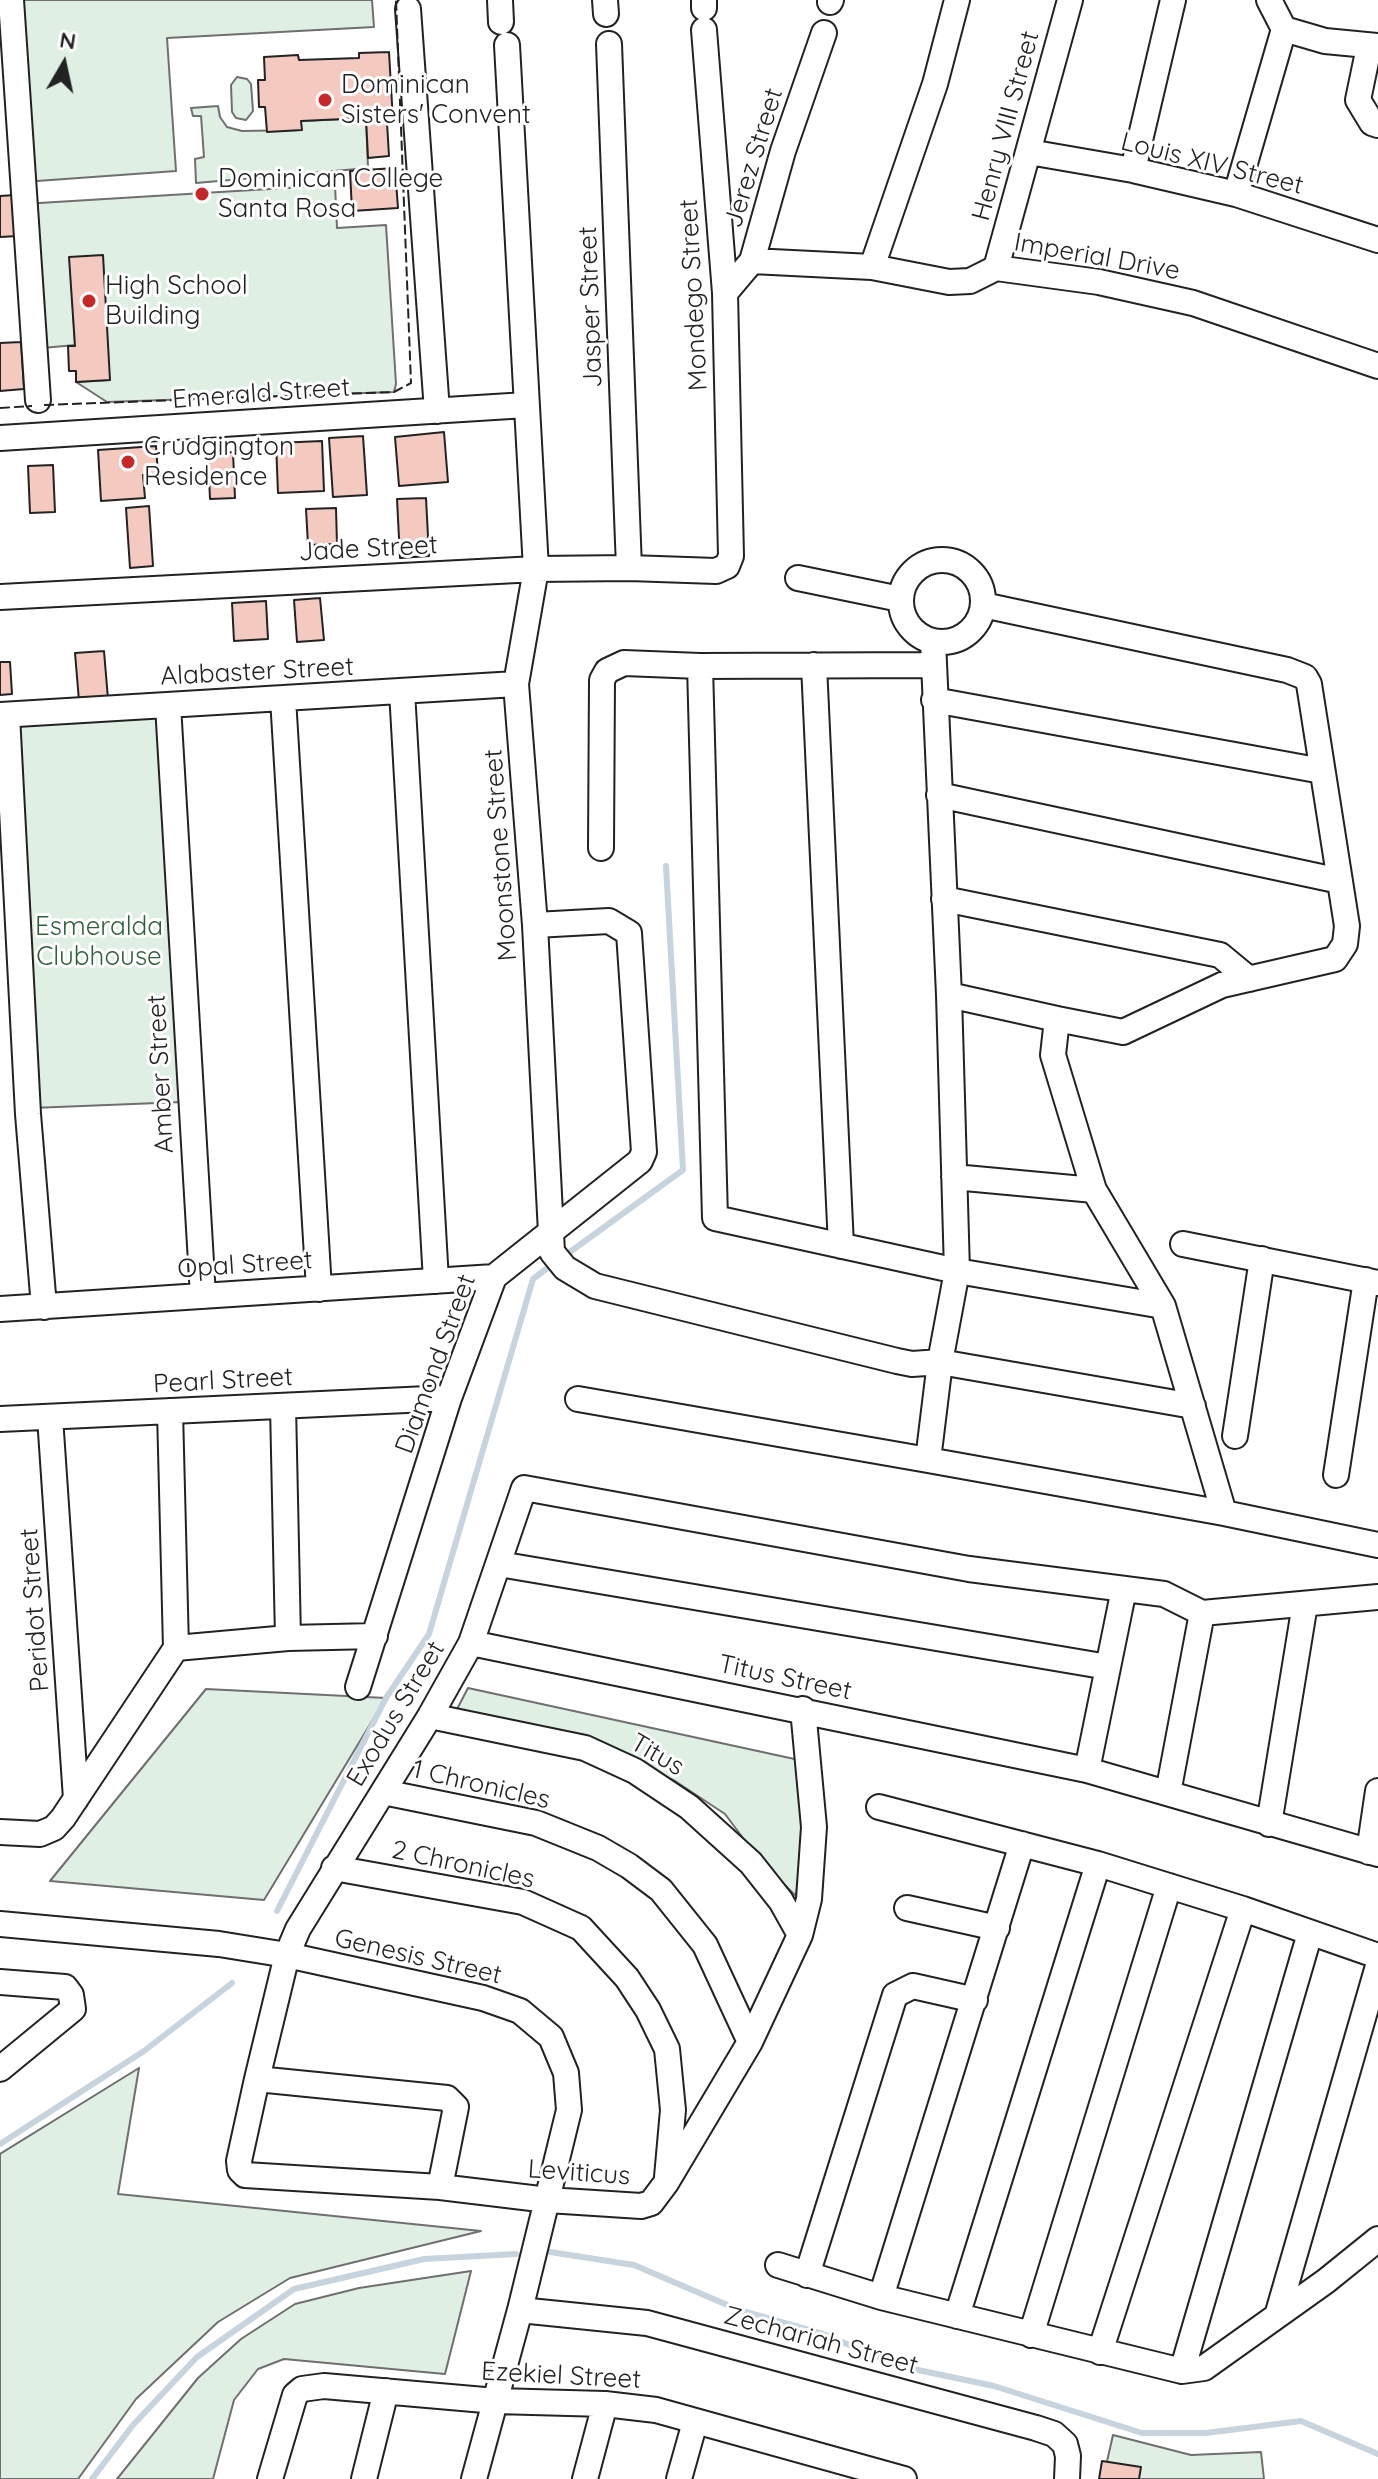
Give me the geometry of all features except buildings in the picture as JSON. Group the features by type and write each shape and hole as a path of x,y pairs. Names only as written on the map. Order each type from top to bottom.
{"street":[{"path":"11,0 9,110 38,400"},
{"path":"872,267 935,84 957,0"},
{"name":"Henry VIII Street","path":"996,268 1070,0"},
{"path":"1133,170 1173,0"},
{"path":"1236,194 1284,29 1269,0"},
{"path":"408,9 437,411"},
{"name":"Mondego Street","path":"704,13 725,293 731,556"},
{"name":"Moonstone Street","path":"503,22 536,569 516,684 535,925 552,1252 565,1268 595,1286 897,1361 912,1364 940,1362 1193,1406"},
{"path":"1284,29 1325,41 1374,47 1358,100 1372,123 1378,125"},
{"name":"Jerez Street","path":"725,293 752,261 783,151 824,33"},
{"name":"Jasper Street","path":"609,44 629,568"},
{"name":"Louis XIV Street","path":"1029,152 1133,170 1236,194 1378,240"},
{"name":"Imperial Drive","path":"752,261 872,267 949,282 970,281 996,268 1099,282 1193,303 1378,366"},
{"name":"Emerald Street","path":"0,438 526,405"},
{"name":"Jade Street","path":"0,597 536,569 716,571 727,566 731,556"},
{"path":"601,848 602,680 607,671 624,663 814,665 933,653 974,627 983,605 981,587 971,571 955,562 936,560 918,567 906,581 900,599 904,617 933,653 949,995 957,1271 940,1362 928,1460"},
{"path":"798,578 900,599"},
{"path":"949,995 1123,1032 1222,985 1335,959 1345,944 1347,926 1309,684 1305,677 1287,670 983,605"},
{"path":"814,665 841,1246"},
{"path":"700,666 715,1218 957,1271 1163,1306"},
{"name":"Alabaster Street","path":"3,715 516,684"},
{"path":"402,691 436,1281"},
{"path":"283,698 319,1289"},
{"path":"934,700 1322,771"},
{"name":"Amber Street","path":"168,705 203,1296"},
{"path":"3,715 28,1114 44,1307"},
{"path":"939,795 1340,881"},
{"path":"944,899 1220,955 1249,979"},
{"name":"Diamond Street","path":"358,1687 449,1398 494,1277 640,1161 645,1140 629,933 609,921 535,925"},
{"path":"1057,1019 1053,1055 1094,1190 1163,1306 1224,1513"},
{"path":"954,1177 1094,1190"},
{"path":"1183,1244 1372,1282 1336,1475"},
{"path":"1235,1436 1262,1259"},
{"name":"Opal Street","path":"0,1309 494,1277"},
{"name":"Pearl Street","path":"0,1419 449,1398"},
{"path":"578,1399 1224,1513 1378,1545"},
{"path":"283,1406 288,1638"},
{"path":"0,1832 40,1834 54,1828 176,1648 170,1411"},
{"name":"Peridot Street","path":"50,1417 76,1799"},
{"name":"Exodus Street","path":"287,1955 298,1929 430,1716 471,1643 524,1488 969,1569 1124,1589"},
{"path":"499,1564 1108,1667"},
{"path":"1087,1770 1124,1589 1164,1594 1202,1613 1378,1597"},
{"path":"1269,1824 1305,1604"},
{"path":"1168,1793 1202,1613"},
{"path":"176,1648 288,1638 375,1636"},
{"name":"Titus Street","path":"471,1643 1087,1770 1374,1853"},
{"name":"Leviticus","path":"287,1955 239,2161 240,2170 245,2175 440,2187 548,2200 641,2206 651,2203 750,2042 800,1935 809,1899 814,1827 803,1709"},
{"name":"Titus","path":"430,1716 585,1748 635,1771 689,1807 751,1863 781,1901 800,1935"},
{"path":"1374,1853 1378,1791"},
{"name":"1 Chronicles","path":"383,1792 536,1823 598,1848 629,1866 661,1890 705,1945 750,2042"},
{"path":"879,1807 1098,1864 1243,1909 1378,1956"},
{"path":"881,2297 1022,1844"},
{"path":"957,2316 1098,1864"},
{"name":"2 Chronicles","path":"334,1868 523,1902 581,1928 627,1978 648,2010 667,2049 673,2110 666,2183"},
{"path":"1031,2335 1169,1886"},
{"path":"907,1908 997,1928"},
{"path":"1100,2352 1243,1909"},
{"name":"Genesis Street","path":"0,1924 219,1944 287,1955 483,1998 520,2011 551,2037 566,2073 569,2110 520,2310 474,2479"},
{"path":"1182,2371 1310,1933"},
{"path":"1277,2316 1378,1966"},
{"path":"0,1982 65,1987 71,1995 73,2009 0,2069"},
{"path":"807,2275 895,1995 913,1986 975,2000"},
{"path":"257,2079 447,2098 456,2107 440,2187"},
{"path":"778,2265 881,2297 1182,2371 1204,2368 1378,2238"},
{"name":"Zechariah Street","path":"520,2310 647,2323 1036,2428 1054,2434 1065,2444 1067,2479"},
{"name":"Ezekiel Street","path":"270,2479 290,2405 302,2389 324,2386 496,2401 605,2404 656,2410 904,2479"},
{"path":"364,2479 386,2391"},
{"path":"585,2479 605,2404"},
{"path":"679,2479 695,2422"}],"green space":[{"path":"12,0 372,0 374,27 167,38 176,171 23,182"},
{"path":"237,77 247,79 251,84 253,111 246,120 236,118 232,112 231,85"},
{"path":"218,106 220,117 227,127 242,131 301,130 301,121 366,118 368,168 196,183 195,159 204,157 201,116 193,116 191,108"},
{"path":"335,185 337,228 386,225 394,392 107,402 76,382 110,380 70,257 75,345 32,349 23,204"},
{"name":"Esmeralda Clubhouse","path":"163,712 183,1102 32,1108 12,724"},
{"path":"468,1688 799,1760 803,1833 796,1896 761,1862 725,1814 675,1781 587,1742 456,1711"},
{"path":"206,1689 386,1698 264,1900 50,1881"},
{"path":"139,2068 118,2194 481,2231 290,2278 218,2322 136,2399 78,2479 0,2479 0,2154"},
{"path":"471,2271 445,2374 284,2359 258,2369 234,2400 213,2479 117,2479 198,2378 241,2339 295,2304 359,2288"},
{"path":"1113,2435 1191,2455 1261,2452 1264,2479 1103,2479"}],"waterway":[{"path":"563,1257 683,1170 666,866"},
{"path":"277,1911 386,1698 429,1634 533,1279 554,1263"},
{"path":"0,2144 144,2051 232,1983"},
{"path":"550,2252 634,2265 739,2310 823,2334 899,2366 994,2386 1142,2433 1206,2433 1301,2421 1378,2454"},
{"path":"92,2479 133,2425 197,2357 294,2289 424,2259 516,2254"}],"fence":[{"path":"44,405 394,392 411,383 396,0"},
{"path":"0,408 32,406"}],"place":[{"name":"Dominican Sisters' Convent","path":"325,100"},
{"name":"Dominican College Santa Rosa","path":"202,194"},
{"name":"High School Building","path":"89,301"},
{"name":"Crudgington Residence","path":"128,462"}]}
